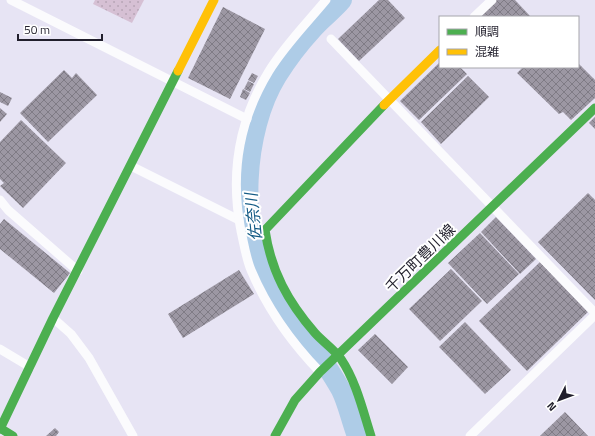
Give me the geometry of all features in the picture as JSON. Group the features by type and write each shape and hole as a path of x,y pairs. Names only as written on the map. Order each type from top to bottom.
{"street":[{"path":"11,0 247,119"},
{"path":"13,436 0,428 53,318 214,0"},
{"path":"320,372 278,321 262,294 250,268 239,220 236,167 247,119 269,70 326,0"},
{"path":"475,16 492,0"},
{"path":"331,39 493,206 595,314 470,436"},
{"path":"371,436 343,362 307,323 282,290 267,251 265,230 389,100 439,51"},
{"name":"千万町豊川線","path":"275,436 295,400 320,372 595,108"},
{"path":"131,166 239,220"},
{"path":"0,200 8,210 78,270"},
{"path":"53,318 71,334 89,358 133,436"},
{"path":"0,349 30,367"}],"shaded area":[{"path":"95,0 144,0 132,23 93,4"}],"building":[{"path":"379,0 388,0 405,18 359,61 338,39"},
{"path":"496,0 515,0 530,16 481,16"},
{"path":"223,7 265,29 230,99 188,78"},
{"path":"439,63 439,68 461,68 467,74 419,120 400,101"},
{"path":"579,64 595,80 595,98 571,120 563,112 559,114 517,73 522,68 579,68"},
{"path":"64,70 72,78 76,73 97,95 48,142 20,113"},
{"path":"252,73 258,76 254,83 248,80"},
{"path":"468,76 489,97 441,144 421,122"},
{"path":"248,81 254,84 250,92 244,89"},
{"path":"243,89 250,93 246,100 240,97"},
{"path":"0,92 12,98 8,106 0,102"},
{"path":"0,108 7,114 0,122"},
{"path":"595,117 595,129 589,123"},
{"path":"21,120 66,163 23,208 0,186 4,183 0,179 0,142"},
{"path":"588,193 595,200 595,300 538,242"},
{"path":"496,217 536,259 520,274 481,232"},
{"path":"4,219 70,273 54,293 0,249 0,224"},
{"path":"480,233 519,274 487,304 448,263"},
{"path":"540,262 588,312 527,371 479,321"},
{"path":"451,269 482,301 440,341 409,309"},
{"path":"239,270 254,294 183,338 168,314"},
{"path":"465,322 511,370 485,394 439,347"},
{"path":"375,334 408,367 392,384 358,350"},
{"path":"565,412 588,436 540,436"},
{"path":"55,428 59,432 56,436 46,436"}],"waterway":[{"name":"佐奈川","path":"342,0 303,40 277,76 266,98 257,124 251,151 249,209 252,236 259,263 269,286 337,382 346,401 357,436"}],"traffic: fast":[{"path":"0,429 53,318 178,71"},
{"path":"371,436 359,396 341,359 305,321 282,285 276,272 265,230 384,105"},
{"path":"275,436 295,400 320,372 595,108"},
{"path":"0,428 13,436"}],"traffic: slow":[{"path":"178,71 214,0"},
{"path":"384,105 439,51"}]}
